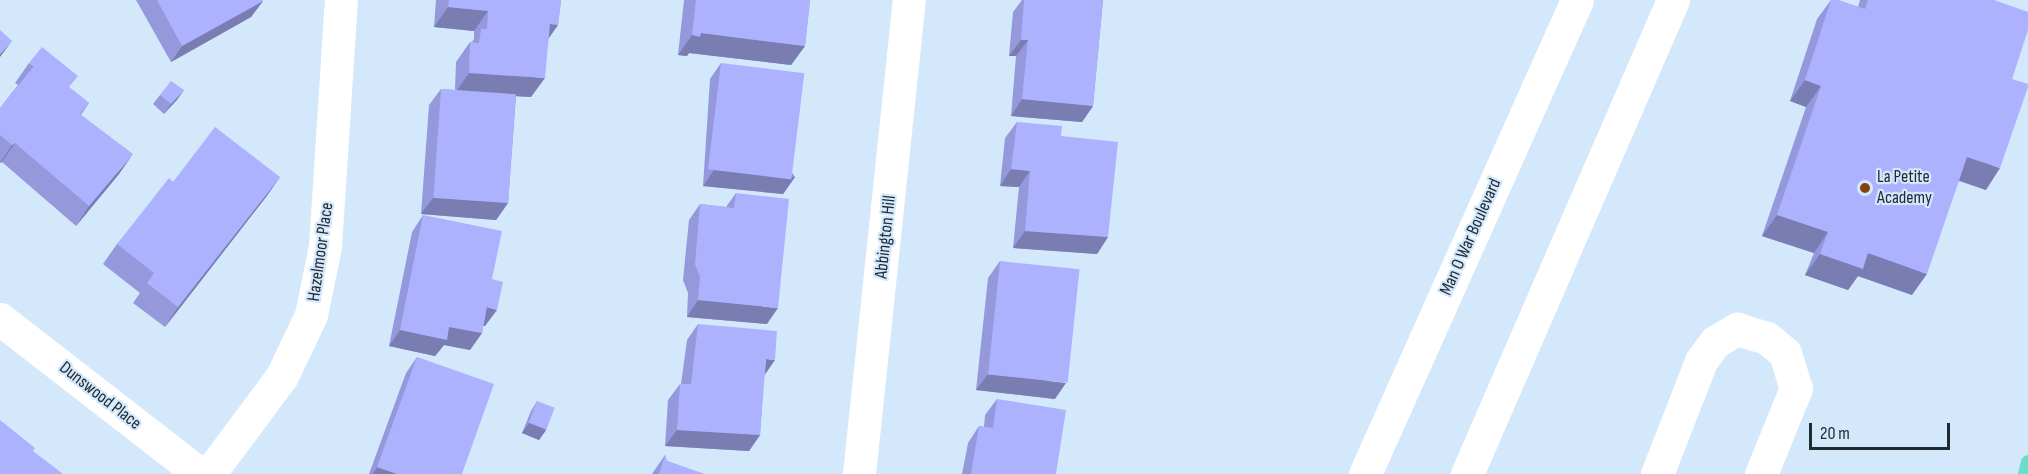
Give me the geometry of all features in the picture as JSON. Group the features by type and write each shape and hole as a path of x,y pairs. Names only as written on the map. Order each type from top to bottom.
{"street":[{"name":"Hazelmoor Place","path":"210,474 282,376 311,315 325,246 341,0"},
{"name":"Abbington Hill","path":"859,474 909,0"},
{"name":"Man O War Boulevard","path":"1365,474 1577,0"},
{"path":"1467,474 1673,0"},
{"name":"Dunswood Place","path":"0,319 200,474"},
{"path":"1657,474 1701,361 1715,342 1737,329 1767,338 1785,353 1796,388 1761,474"}],"building":[{"path":"157,0 262,0 263,1 182,46"},
{"path":"449,0 561,0 558,25 550,24 545,78 469,73 470,42 479,43 481,29 487,29 488,11 448,7"},
{"path":"696,0 810,0 805,46 701,33 700,37 692,35"},
{"path":"1024,0 1103,0 1093,106 1022,99 1028,40 1021,40"},
{"path":"1831,0 1865,9 1868,0 1994,0 2028,12 2028,30 2012,79 2028,84 2028,87 2000,168 1967,157 1927,274 1868,253 1863,269 1820,254 1828,232 1777,215 1821,86 1805,80"},
{"path":"0,30 12,41 0,54"},
{"path":"42,47 78,76 69,87 89,103 80,114 133,154 89,206 15,143 12,145 0,135 0,108 34,66 29,63"},
{"path":"721,63 804,73 791,179 708,169"},
{"path":"171,81 184,90 171,104 160,95"},
{"path":"441,89 516,94 508,203 433,198"},
{"path":"1017,122 1062,126 1061,136 1118,142 1108,237 1025,231 1030,171 1011,169"},
{"path":"215,127 280,177 178,307 147,283 154,273 117,244 169,178 173,182"},
{"path":"736,193 789,199 778,308 698,300 700,277 695,264 700,204 734,208"},
{"path":"423,215 502,231 492,279 503,282 497,310 487,307 482,333 449,327 447,340 400,330"},
{"path":"1000,261 1080,269 1068,383 988,374"},
{"path":"698,324 777,331 775,360 766,359 760,435 677,430 680,384 691,384"},
{"path":"417,357 494,384 462,474 397,474 377,467"},
{"path":"997,399 1066,410 1056,474 971,474 979,426 993,428"},
{"path":"537,401 555,408 546,429 529,422"},
{"path":"0,420 35,448 33,451 63,474 0,474"},
{"path":"665,455 667,461 704,474 659,474"}],"waterway":[{"path":"2025,474 2028,462"}],"place":[{"name":"La Petite Academy","path":"1865,188"}]}
